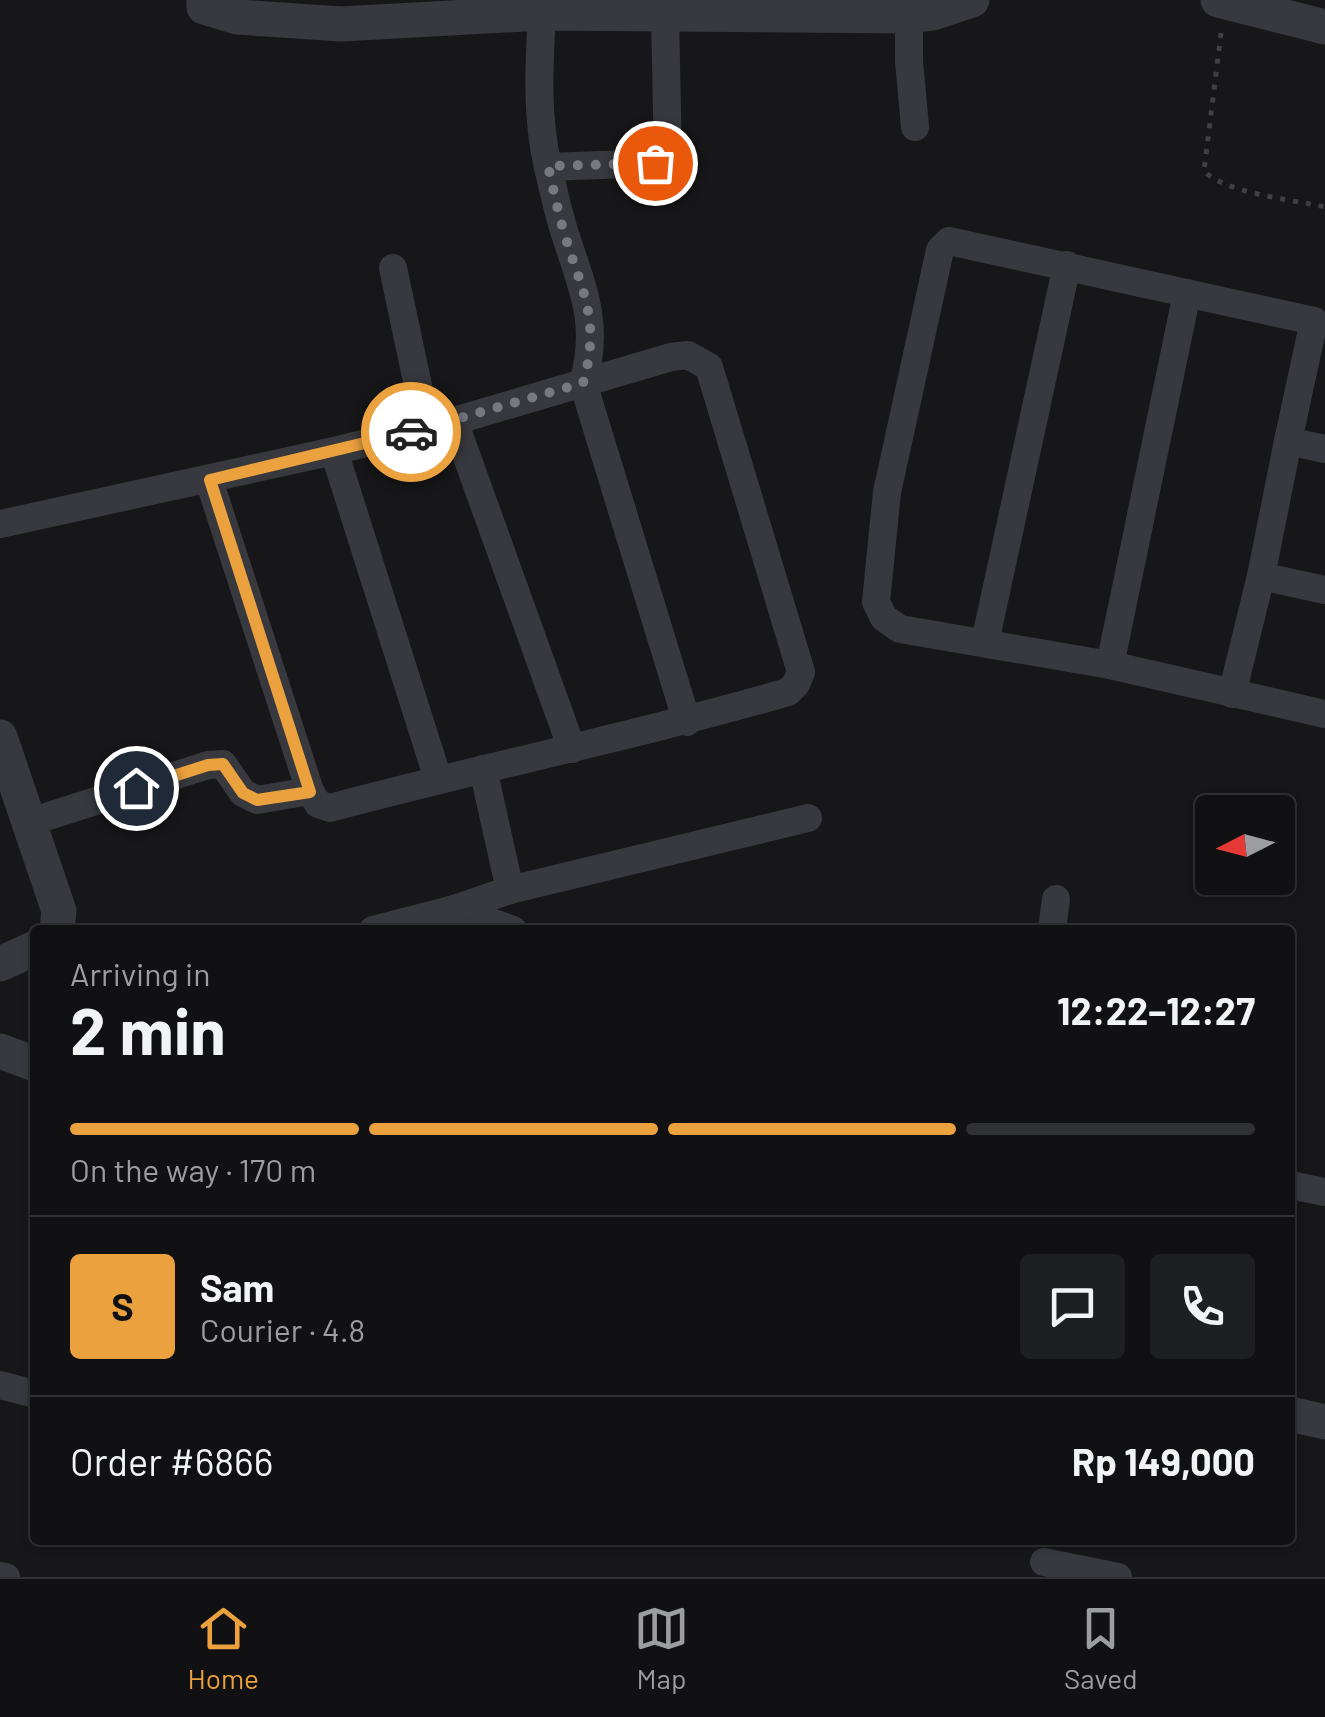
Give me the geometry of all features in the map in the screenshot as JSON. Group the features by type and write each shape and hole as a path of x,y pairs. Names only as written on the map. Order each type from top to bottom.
{"street":[{"path":"204,3 237,17 462,8 542,13 592,7 665,14 719,8 848,7 909,16 972,0"},
{"path":"1223,0 1325,27"},
{"path":"542,13 540,111 564,231 585,288 591,355 583,383 687,722"},
{"path":"548,166 668,160 665,14"},
{"path":"909,16 915,126"},
{"path":"1232,694 1288,441 1320,322 957,240 944,244 887,492 876,602 884,618 900,629 1110,664 1232,694 1325,714"},
{"path":"984,642 1067,266"},
{"path":"393,268 440,424 572,749"},
{"path":"1110,664 1187,293"},
{"path":"0,524 334,451 688,355 709,366 801,666 796,684 788,692 687,722 330,808 318,804 310,792 210,480"},
{"path":"1288,441 1325,449"},
{"path":"334,451 438,779"},
{"path":"1261,576 1325,590"},
{"path":"0,737 59,911 58,925"},
{"path":"27,823 208,765 223,764 243,793 257,800 310,792"},
{"path":"483,769 510,890"},
{"path":"392,925 510,890 808,818"},
{"path":"1053,925 1056,899"},
{"path":"454,909 499,925"},
{"path":"0,964 30,950"},
{"path":"0,1051 30,1062"},
{"path":"1295,1187 1325,1192"},
{"path":"0,1385 30,1393"},
{"path":"1295,1415 1325,1422"},
{"path":"1044,1562 1118,1577"}],"path":[{"path":"1223,0 1204,170 1212,178 1247,190 1325,208"}],"way so far":[{"path":"411,432 583,383 591,355 585,288 564,231 548,166 655,163"}],"route":[{"path":"136,788 208,765 223,764 243,793 257,800 310,792 210,480 411,432"}]}
